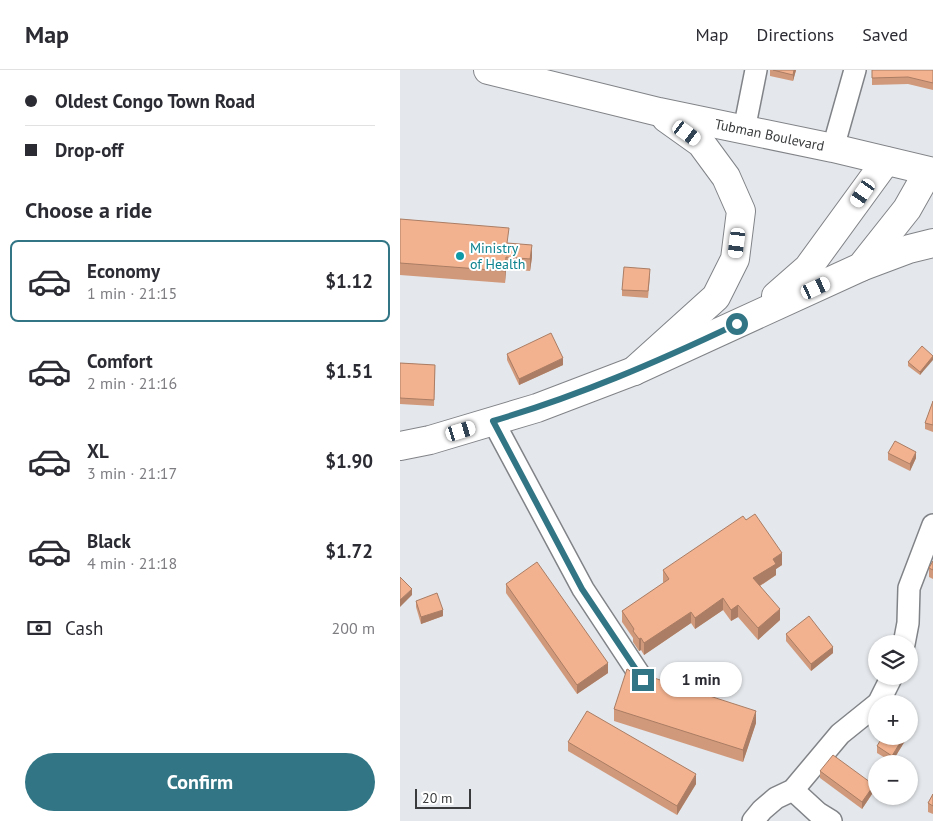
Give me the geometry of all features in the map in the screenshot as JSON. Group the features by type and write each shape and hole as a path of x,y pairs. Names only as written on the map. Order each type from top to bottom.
{"main road":[{"name":"Tubman Boulevard","path":"488,70 659,112 833,148 931,172"},
{"path":"634,371 716,297 735,259 741,211 726,177 702,143 659,112"},
{"path":"752,317 808,268 886,161"},
{"path":"861,267 907,209 931,172"},
{"path":"400,446 430,440 537,408 634,371 861,267 909,249 932,245"}],"street":[{"path":"744,130 756,70"},
{"path":"833,148 855,70"},
{"path":"493,421 582,589 643,680"},
{"path":"906,635 910,588 933,526"},
{"path":"753,821 776,798 793,790 840,734 868,711"},
{"path":"793,790 818,813 831,821"}],"building":[{"path":"773,70 794,70 793,75"},
{"path":"872,70 933,70 933,83 908,77 872,78"},
{"name":"Ministry of Health","path":"400,219 509,228 507,243 532,245 530,259 506,257 505,271 400,263"},
{"path":"624,267 650,269 648,291 622,290"},
{"path":"551,333 563,358 519,379 507,354"},
{"path":"922,346 933,356 920,372 908,362"},
{"path":"400,363 435,365 434,400 400,398"},
{"path":"933,401 933,425 925,423"},
{"path":"895,441 916,452 910,464 888,453"},
{"path":"755,514 782,553 773,559 776,564 753,578 780,609 758,628 738,605 731,610 723,598 695,618 691,612 644,643 641,638 639,639 622,611 669,579 663,570 743,516 746,520"},
{"path":"933,561 933,570 929,568"},
{"path":"537,562 608,663 577,685 506,584"},
{"path":"400,577 412,589 400,600"},
{"path":"437,593 443,610 421,617 416,601"},
{"path":"809,616 833,647 811,664 786,634"},
{"path":"627,669 638,679 644,680 651,677 756,711 743,750 614,709"},
{"path":"587,711 696,774 677,806 568,742"},
{"path":"878,745 899,745 893,755"},
{"path":"833,755 868,781 868,794 862,802 820,771"},
{"path":"933,794 933,806 928,803"}],"place":[{"name":"Ministry of Health","path":"460,256"}],"route":[{"path":"643,680 582,589 493,421 537,408 634,371 737,324"}]}
